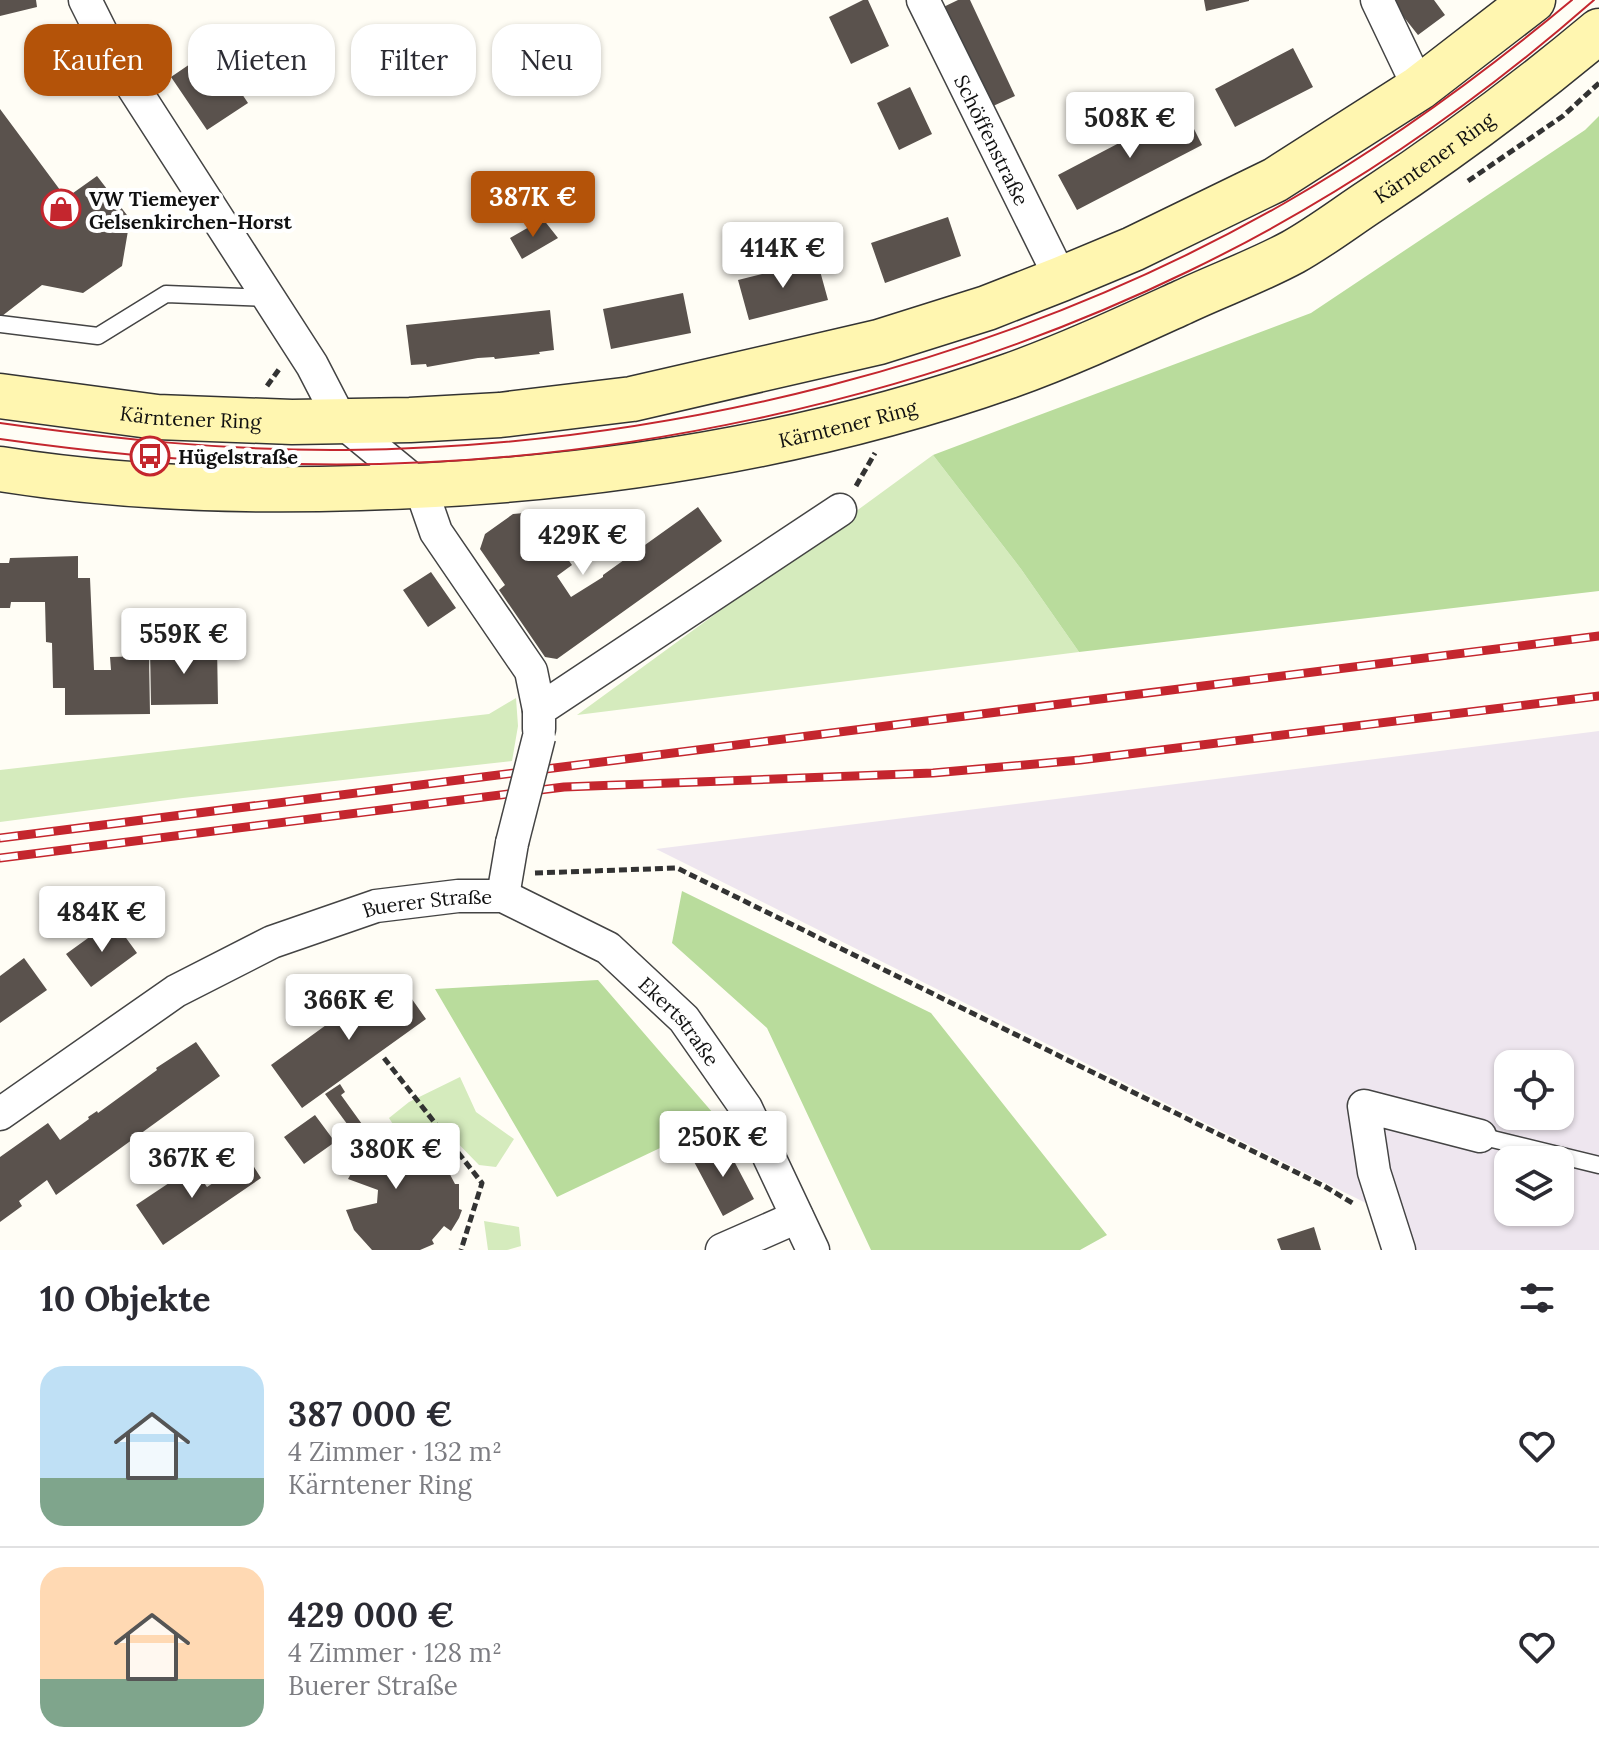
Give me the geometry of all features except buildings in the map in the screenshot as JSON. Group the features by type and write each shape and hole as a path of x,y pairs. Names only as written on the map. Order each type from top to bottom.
{"main road":[{"name":"Kärntener Ring","path":"0,396 157,417 341,421 500,415 632,399 879,342 987,308 1061,279 1133,249 1275,180 1419,88 1533,0"},
{"name":"Kärntener Ring","path":"0,469 49,477 179,489 305,490 512,481 652,464 786,438 929,402 1012,375 1293,252 1441,155 1523,95 1599,31"}],"street":[{"path":"85,0 113,56 312,365 341,421 420,486 436,532 531,671 539,723 507,871"},
{"name":"Schöffenstraße","path":"923,0 1061,279"},
{"path":"1377,0 1419,88"},
{"path":"539,723 840,510"},
{"name":"Buerer Straße","path":"0,1114 176,991 272,942 376,906 458,896 507,871"},
{"name":"Ekertstraße","path":"507,871 608,948 684,1019 746,1108 813,1250"},
{"path":"1395,1238 1374,1172 1364,1106 1480,1136"},
{"path":"722,1250 797,1217"}],"lane":[{"path":"0,324 98,336 166,294 268,298"},
{"path":"1480,1136 1599,1165"}],"path":[{"path":"507,871 677,868 1324,1186 1395,1238"},
{"path":"384,1058 482,1183 461,1250"}],"shaded area":[{"path":"1599,731 1599,1250 1411,1250 1402,1221 656,849"}],"green space":[{"path":"1599,116 1599,591 1079,652 1021,569 933,455 1311,313 1585,130"},
{"path":"933,455 1021,569 1079,652 577,715"},
{"path":"516,698 518,726 512,761 0,822 0,770 489,714"},
{"path":"682,891 931,1013 1107,1235 1080,1250 871,1250 767,1028 672,943"},
{"path":"598,980 719,1120 557,1197 435,989"},
{"path":"460,1077 476,1112 514,1139 496,1167 479,1165 439,1124 401,1137 389,1118 409,1102"},
{"path":"484,1221 519,1227 521,1246 488,1250"}],"tram line":[{"path":"0,423 215,446 345,450 466,445 587,433 709,413 829,386 948,351 1064,309 1176,260 1283,204 1396,134 1503,56 1572,0"},
{"path":"0,439 112,453 224,462 412,463 526,455 641,440 755,419 868,391 978,357 1086,317 1244,243 1349,183 1451,114 1594,0"}],"railway":[{"path":"0,838 1599,636"},
{"path":"0,858 564,787 933,773 1080,760 1599,696"}],"place":[{"name":"VW Tiemeyer Gelsenkirchen-Horst","path":"61,209"},
{"name":"Hügelstraße","path":"150,456"}]}
